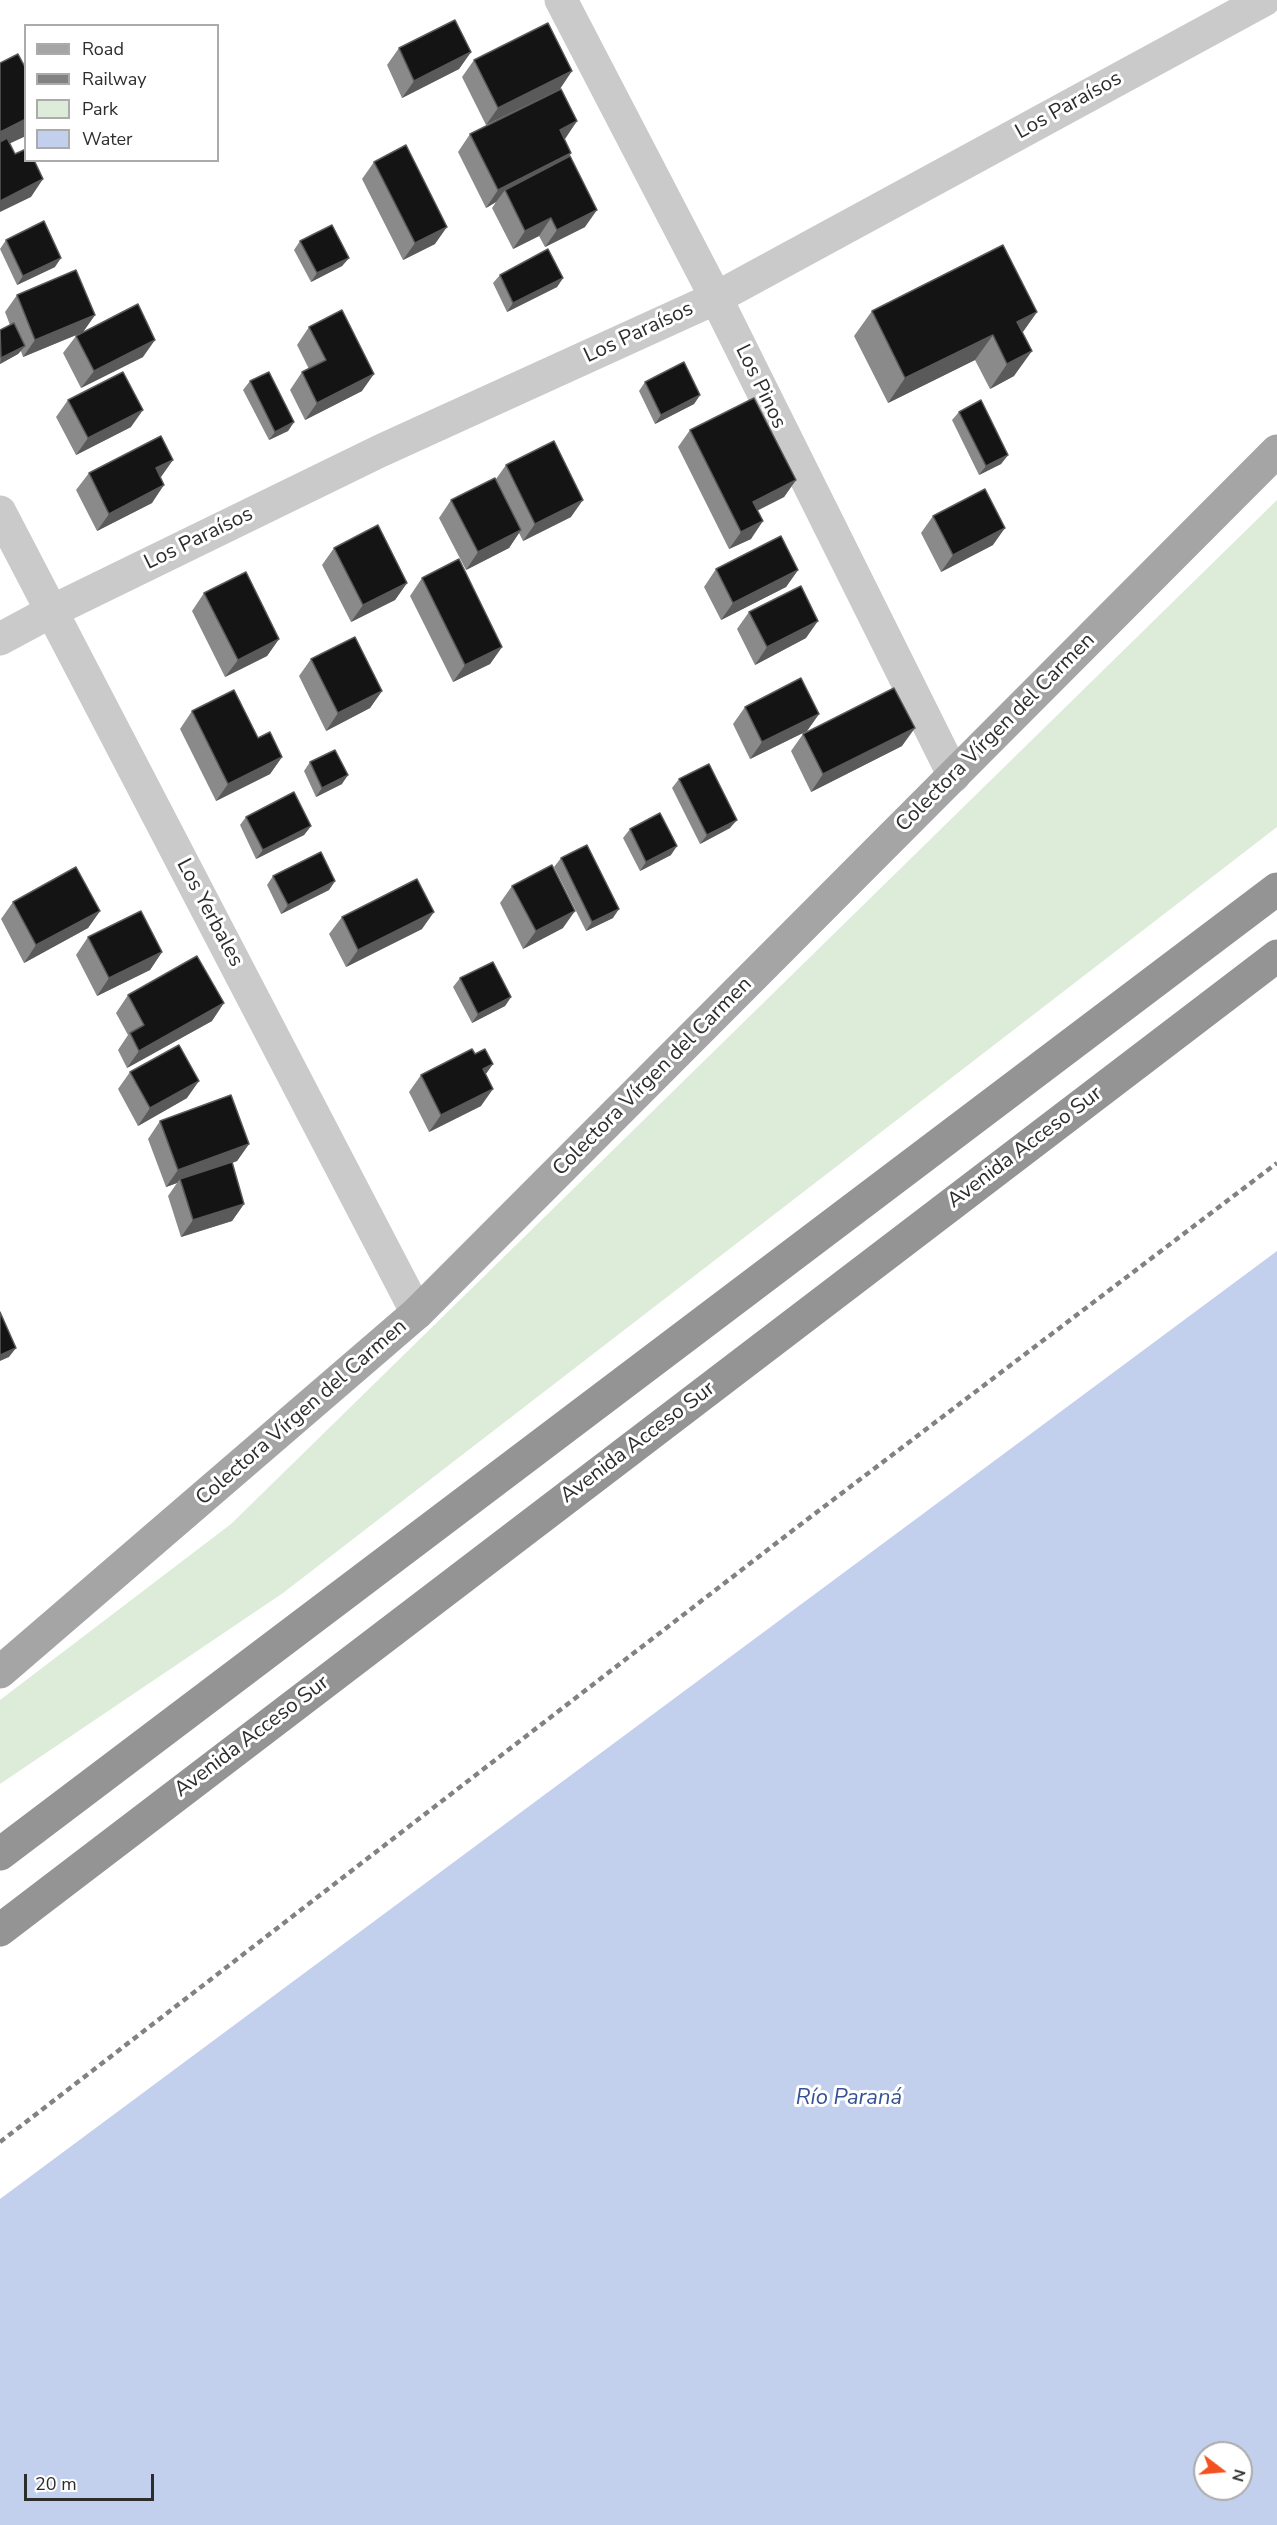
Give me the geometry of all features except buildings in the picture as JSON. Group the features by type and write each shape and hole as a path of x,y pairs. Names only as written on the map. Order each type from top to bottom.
{"highway":[{"path":"0,1854 1277,889"},
{"name":"Avenida Acceso Sur","path":"0,1929 1277,956"}],"main road":[{"name":"Colectora Vírgen del Carmen","path":"0,1672 417,1313 1277,451"}],"street":[{"name":"Los Pinos","path":"561,0 716,298 954,776"},
{"name":"Los Paraísos","path":"0,639 52,611 380,451 716,298 1264,0"},
{"name":"Los Yerbales","path":"0,512 417,1313"}],"green space":[{"path":"1277,500 1277,827 283,1593 0,1784 0,1700 231,1524"}],"water":[{"name":"Río Paraná","path":"1277,1251 1277,2525 0,2525 0,2199"}],"railway":[{"path":"0,2142 792,1531 1277,1163"}]}
